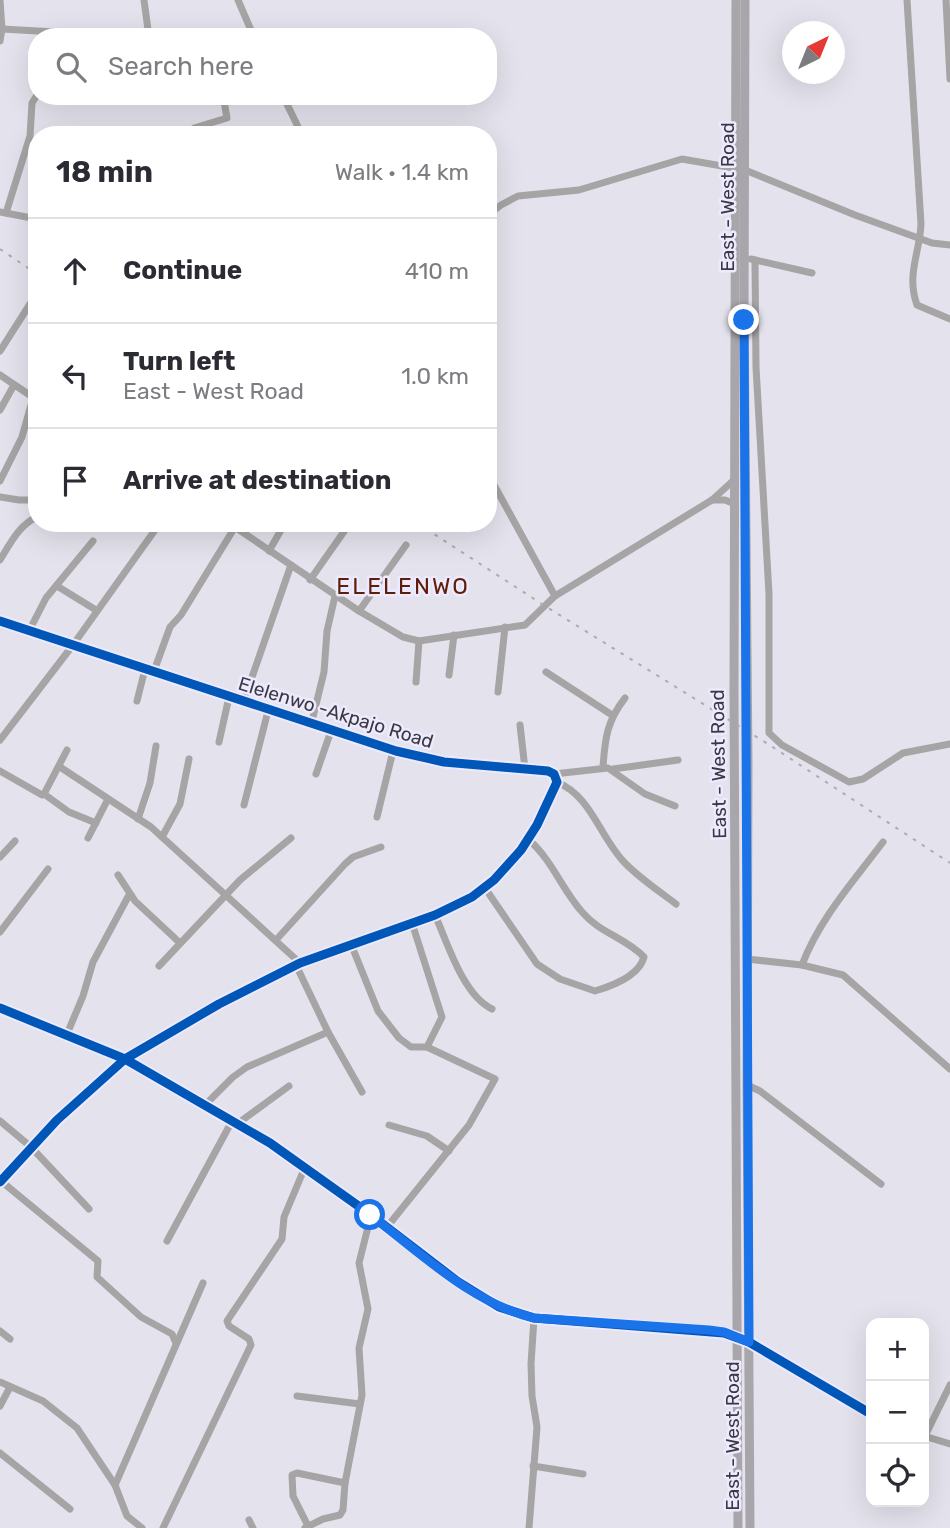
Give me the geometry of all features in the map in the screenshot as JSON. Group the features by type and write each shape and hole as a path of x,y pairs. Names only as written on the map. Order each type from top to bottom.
{"main road":[{"name":"East - West Road","path":"736,0 734,691 738,1528"},
{"name":"East - West Road","path":"745,0 750,1528"}],"street":[{"path":"0,0 0,41"},
{"path":"144,0 148,28"},
{"path":"238,0 250,28"},
{"path":"907,0 920,195 920,239 913,268 917,305 950,319"},
{"path":"946,0 950,79"},
{"path":"2,29 28,30"},
{"path":"31,126 32,105"},
{"path":"201,126 227,118 225,105"},
{"path":"287,105 298,126"},
{"path":"28,142 3,212 28,217"},
{"path":"497,208 518,196 579,190 682,159 745,170 810,198 920,239 950,246"},
{"path":"744,257 812,273"},
{"path":"755,260 756,364 769,594 769,733 782,745 849,782 863,779 903,753 950,744"},
{"path":"0,351 28,307"},
{"path":"745,365 756,364"},
{"path":"0,374 28,394"},
{"path":"0,410 14,385"},
{"path":"0,481 28,419"},
{"path":"242,532 359,611 403,637 419,641 520,626 530,622 555,596 712,500 735,479"},
{"path":"497,490 555,596"},
{"path":"0,497 28,500"},
{"path":"712,500 725,500 735,504"},
{"path":"0,560 28,521"},
{"path":"0,740 73,645 153,532"},
{"path":"137,701 170,627 181,615 228,532"},
{"path":"269,551 280,532"},
{"path":"310,580 344,532"},
{"path":"29,631 46,598 93,541"},
{"path":"359,611 406,545"},
{"path":"243,703 291,565"},
{"path":"57,586 96,610"},
{"path":"311,725 326,665 327,631 335,596"},
{"name":"Elelenwo -Akpajo Road","path":"0,621 393,751 444,762 548,771 556,778"},
{"path":"498,692 505,627"},
{"path":"449,674 454,635"},
{"path":"416,682 419,641"},
{"path":"545,672 612,715"},
{"path":"219,742 229,697"},
{"path":"603,767 605,740 612,715 625,698"},
{"path":"244,805 268,711"},
{"path":"520,725 525,769"},
{"path":"316,774 331,731"},
{"path":"138,819 150,783 156,746"},
{"path":"44,794 67,750"},
{"path":"377,817 393,751"},
{"path":"162,837 180,804 189,759"},
{"path":"556,778 603,767 612,769 678,760"},
{"path":"60,767 162,837 276,940 298,964 328,1032 362,1092"},
{"path":"612,769 645,794 675,806"},
{"path":"0,771 44,794 57,806 96,823"},
{"path":"176,1343 172,1334 141,1317 97,1277 97,1261 0,1181 31,1147 125,1059 219,1004 298,964 435,915 461,904 485,888 529,840 555,792 556,778"},
{"path":"556,778 583,802 623,862 676,905"},
{"path":"88,838 108,799"},
{"path":"159,966 252,869 291,838"},
{"path":"485,888 537,964 560,979 595,991 626,977 641,966 644,957 631,944 601,928 582,913 547,858 529,840"},
{"path":"0,857 15,841"},
{"path":"802,965 811,943 832,908 883,842"},
{"path":"276,940 345,864 359,855 381,847"},
{"path":"0,932 48,869"},
{"path":"118,875 129,894 180,943"},
{"path":"67,1034 83,996 93,962 129,894"},
{"path":"435,915 470,990 481,1004 492,1009"},
{"path":"412,923 442,1017 427,1047"},
{"path":"351,944 368,992 387,1025 411,1047 427,1047 495,1079 469,1125 387,1227"},
{"path":"747,958 802,965 843,975 950,1069"},
{"path":"0,1008 125,1059 234,1122 305,1167 478,1295 510,1311 534,1318 709,1330 738,1337 866,1411"},
{"path":"205,1105 247,1067 328,1032"},
{"path":"747,1085 760,1091 881,1184"},
{"path":"167,1241 234,1122 289,1086"},
{"path":"0,1121 31,1147 89,1209"},
{"path":"389,1125 427,1136 449,1151"},
{"path":"163,1528 251,1345 249,1339 229,1326 227,1321 282,1239 284,1217 305,1167"},
{"path":"345,1483 297,1473 292,1475 293,1496 308,1527 340,1515 342,1510 363,1388 359,1348 368,1309 359,1255 370,1215"},
{"path":"115,1485 203,1283"},
{"path":"529,1528 537,1427 531,1364 534,1318"},
{"path":"0,1331 10,1339"},
{"path":"0,1382 43,1401 77,1428 115,1485 127,1516 142,1528"},
{"path":"929,1426 950,1385"},
{"path":"0,1406 10,1387"},
{"path":"297,1396 360,1404"},
{"path":"929,1438 950,1444"},
{"path":"0,1453 70,1509"},
{"path":"533,1466 583,1474"}],"railway":[{"path":"0,249 28,268"},
{"path":"431,532 768,744 950,863"}],"cycle path":[{"path":"0,621 396,751 444,762 548,771 554,774 557,782 537,825 521,850 494,880 472,897 435,915 300,963 219,1004 125,1059 57,1120 0,1182"},
{"path":"0,1008 125,1059 270,1143 457,1281 499,1307 534,1318 724,1333 749,1342 866,1411"}],"district":[{"name":"ELELENWO","path":"403,586"}],"route":[{"path":"370,1215 457,1281 510,1311 534,1318 709,1330 724,1332 749,1342 744,320"}]}
